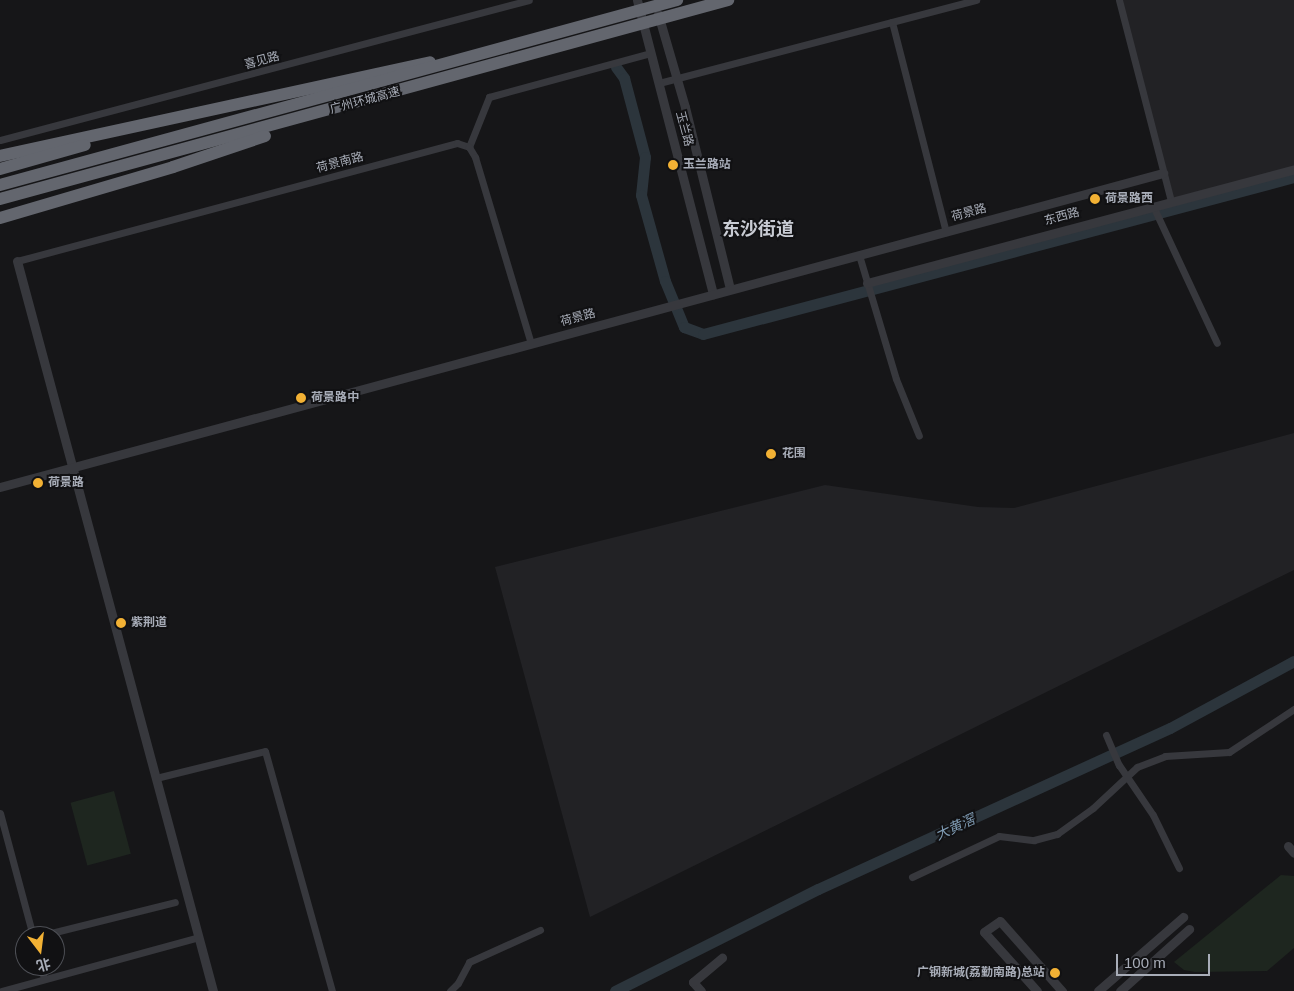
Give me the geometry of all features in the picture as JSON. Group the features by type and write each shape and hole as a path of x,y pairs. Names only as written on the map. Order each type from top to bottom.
{"highway":[{"name":"广州环城高速","path":"0,185 555,36 677,0"},
{"name":"广州环城高速","path":"0,199 498,65 728,0"},
{"path":"0,156 555,36"},
{"path":"0,218 174,167 353,107 498,65"},
{"path":"0,169 257,99"},
{"path":"0,224 57,202"}],"street":[{"name":"喜见路","path":"0,140 529,0"},
{"name":"玉兰路","path":"637,0 714,294"},
{"name":"玉兰路","path":"654,0 730,289"},
{"path":"659,83 976,0"},
{"path":"1119,0 1171,201"},
{"path":"892,22 946,232"},
{"path":"531,344 475,157 469,147 488,97 651,53"},
{"name":"荷景南路","path":"17,261 457,143 469,147"},
{"name":"东西路","path":"867,284 1294,169"},
{"name":"荷景路","path":"0,487 1163,173"},
{"path":"1153,206 1217,343"},
{"path":"859,255 871,298 919,436"},
{"path":"17,261 74,467 213,991"},
{"path":"912,877 999,836 1034,840 1057,834 1093,808 1126,775 1160,757 1229,752 1294,709"},
{"path":"1106,735 1126,775 1152,815 1179,868"},
{"path":"156,778 265,751 332,991"},
{"path":"0,813 30,926"},
{"path":"65,930 175,902"},
{"path":"1098,991 1184,917"},
{"path":"1037,991 984,932 1000,921 1062,991"},
{"path":"1120,991 1189,928"},
{"path":"450,991 458,983 469,962 540,930"},
{"path":"2,991 199,938"},
{"path":"701,991 693,982 722,958"}],"shaded area":[{"path":"1118,0 1294,0 1294,169 1171,201"},
{"path":"1294,433 1294,570 590,917 495,567 825,485 978,507 1014,508"},
{"path":"114,791 131,854 87,865 71,803"},
{"path":"1281,875 1294,876 1294,948 1267,971 1195,972 1184,970 1174,962"}],"waterway":[{"path":"616,67 624,78 645,157 641,195 665,281 684,327 703,334 1294,177"},
{"name":"大黄滘","path":"615,991 818,889 1170,728 1294,661"}],"place":[{"name":"玉兰路站","path":"673,165"},
{"name":"荷景路西","path":"1095,199"},
{"name":"荷景路中","path":"301,398"},
{"name":"花围","path":"771,454"},
{"name":"荷景路","path":"38,483"},
{"name":"紫荆道","path":"121,623"},
{"name":"广钢新城(荔勤南路)总站","path":"1055,973"}],"district":[{"name":"东沙街道","path":"758,229"}]}
